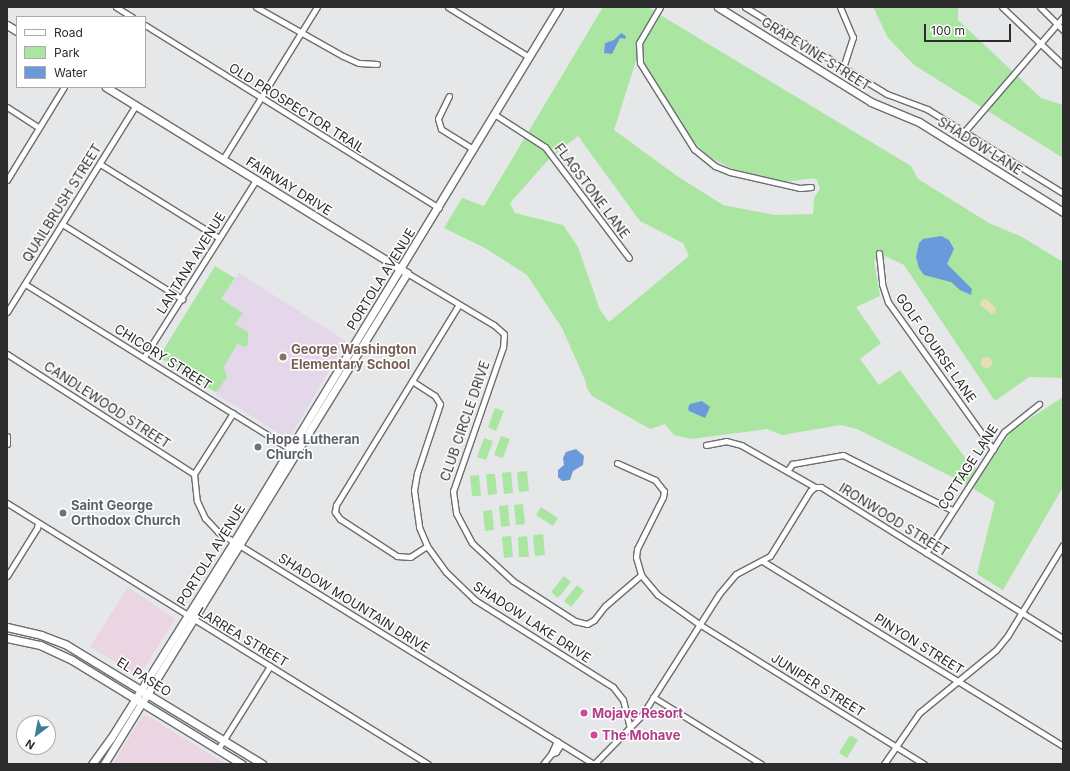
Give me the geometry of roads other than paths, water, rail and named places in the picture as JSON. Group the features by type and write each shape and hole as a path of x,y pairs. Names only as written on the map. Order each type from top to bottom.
{"street":[{"path":"116,7 130,16"},
{"path":"256,7 300,34 359,63 377,64"},
{"path":"224,159 317,7"},
{"path":"448,7 529,57"},
{"name":"PORTOLA AVENUE","path":"104,764 142,696 404,271 438,208 558,7"},
{"path":"660,7 638,43 640,63 694,149 715,166 730,172 800,188 811,188"},
{"name":"GRAPEVINE STREET","path":"718,7 881,108"},
{"path":"745,7 887,94 927,109 1063,192"},
{"path":"840,7 853,37 843,68"},
{"path":"1002,7 1038,44 1063,65"},
{"path":"1040,7 1056,25 1063,30"},
{"path":"964,132 1038,44 1063,17"},
{"path":"7,25 16,30"},
{"name":"OLD PROSPECTOR TRAIL","path":"146,26 438,208"},
{"path":"7,180 63,88"},
{"name":"FAIRWAY DRIVE","path":"108,88 458,306"},
{"path":"449,96 438,119 441,129 473,149"},
{"name":"QUAILBRUSH STREET","path":"7,312 136,105"},
{"path":"7,107 39,128"},
{"name":"SHADOW LANE","path":"881,108 919,122 1063,212"},
{"name":"FLAGSTONE LANE","path":"494,114 545,147 629,258"},
{"path":"100,164 219,238"},
{"name":"LANTANA AVENUE","path":"144,357 256,180"},
{"path":"62,224 182,299"},
{"name":"GOLF COURSE LANE","path":"879,253 882,284 888,302 994,449"},
{"name":"PORTOLA AVENUE","path":"236,544 290,449 404,271"},
{"name":"CHICORY STREET","path":"25,284 290,449"},
{"path":"427,546 410,557 397,556 340,519 335,512 336,505 458,306"},
{"name":"CLUB CIRCLE DRIVE","path":"458,306 501,330 505,340 453,491 456,513 472,543 513,581 575,622 587,624 594,620 605,606 641,575"},
{"name":"CANDLEWOOD STREET","path":"7,354 194,474"},
{"name":"SHADOW LAKE DRIVE","path":"412,381 435,396 440,404 417,473 414,490 419,527 427,546 446,572 475,600 617,690 623,700 630,728"},
{"name":"COTTAGE LANE","path":"926,553 952,510 1009,426 1039,404"},
{"path":"194,474 233,413"},
{"path":"7,436 7,444"},
{"name":"IRONWOOD STREET","path":"706,445 726,441 741,445 816,487 821,487 1063,638"},
{"path":"787,471 792,464 843,455 952,510"},
{"path":"617,463 655,480 664,491 663,498 637,548 636,557 641,575"},
{"name":"SHADOW MOUNTAIN DRIVE","path":"194,474 197,501 205,518 236,544 594,764"},
{"path":"594,764 630,728 653,697 700,624 736,574 764,562 770,556 810,491 816,487"},
{"name":"LARREA STREET","path":"7,503 190,618 428,764"},
{"path":"7,576 37,528 38,523"},
{"path":"884,764 894,746 919,713 996,650 1022,612 1063,545"},
{"name":"PINYON STREET","path":"764,562 1063,746"},
{"name":"JUNIPER STREET","path":"641,575 658,595 700,624 924,764"},
{"name":"PORTOLA AVENUE","path":"142,696 161,657 190,618"},
{"name":"EL PASEO","path":"7,627 54,639 78,651 126,680 155,711 242,764"},
{"name":"EL PASEO","path":"7,638 50,649 224,740 262,764"},
{"path":"50,649 70,653 78,651"},
{"path":"218,750 270,666"},
{"path":"653,697 761,764"},
{"name":"PORTOLA AVENUE","path":"92,764 120,734"},
{"path":"543,764 551,754 556,752 559,742"}],"water":[{"path":"621,33 626,36 625,39 620,38 612,54 604,53 605,43 614,40"},
{"path":"941,236 949,240 954,249 947,264 972,289 971,295 960,290 951,282 924,275 919,268 916,257 919,243 923,239"},
{"path":"702,401 710,407 705,418 689,411 688,408 690,404"},
{"path":"576,449 584,456 583,465 573,471 570,480 562,481 558,477 558,470 564,465 563,458 566,452"}],"place":[{"name":"George Washington Elementary School","path":"283,357"},
{"name":"Hope Lutheran Church","path":"258,447"},
{"name":"Saint George Orthodox Church","path":"63,513"},
{"name":"Mojave Resort","path":"584,713"},
{"name":"The Mohave","path":"594,735"}]}
